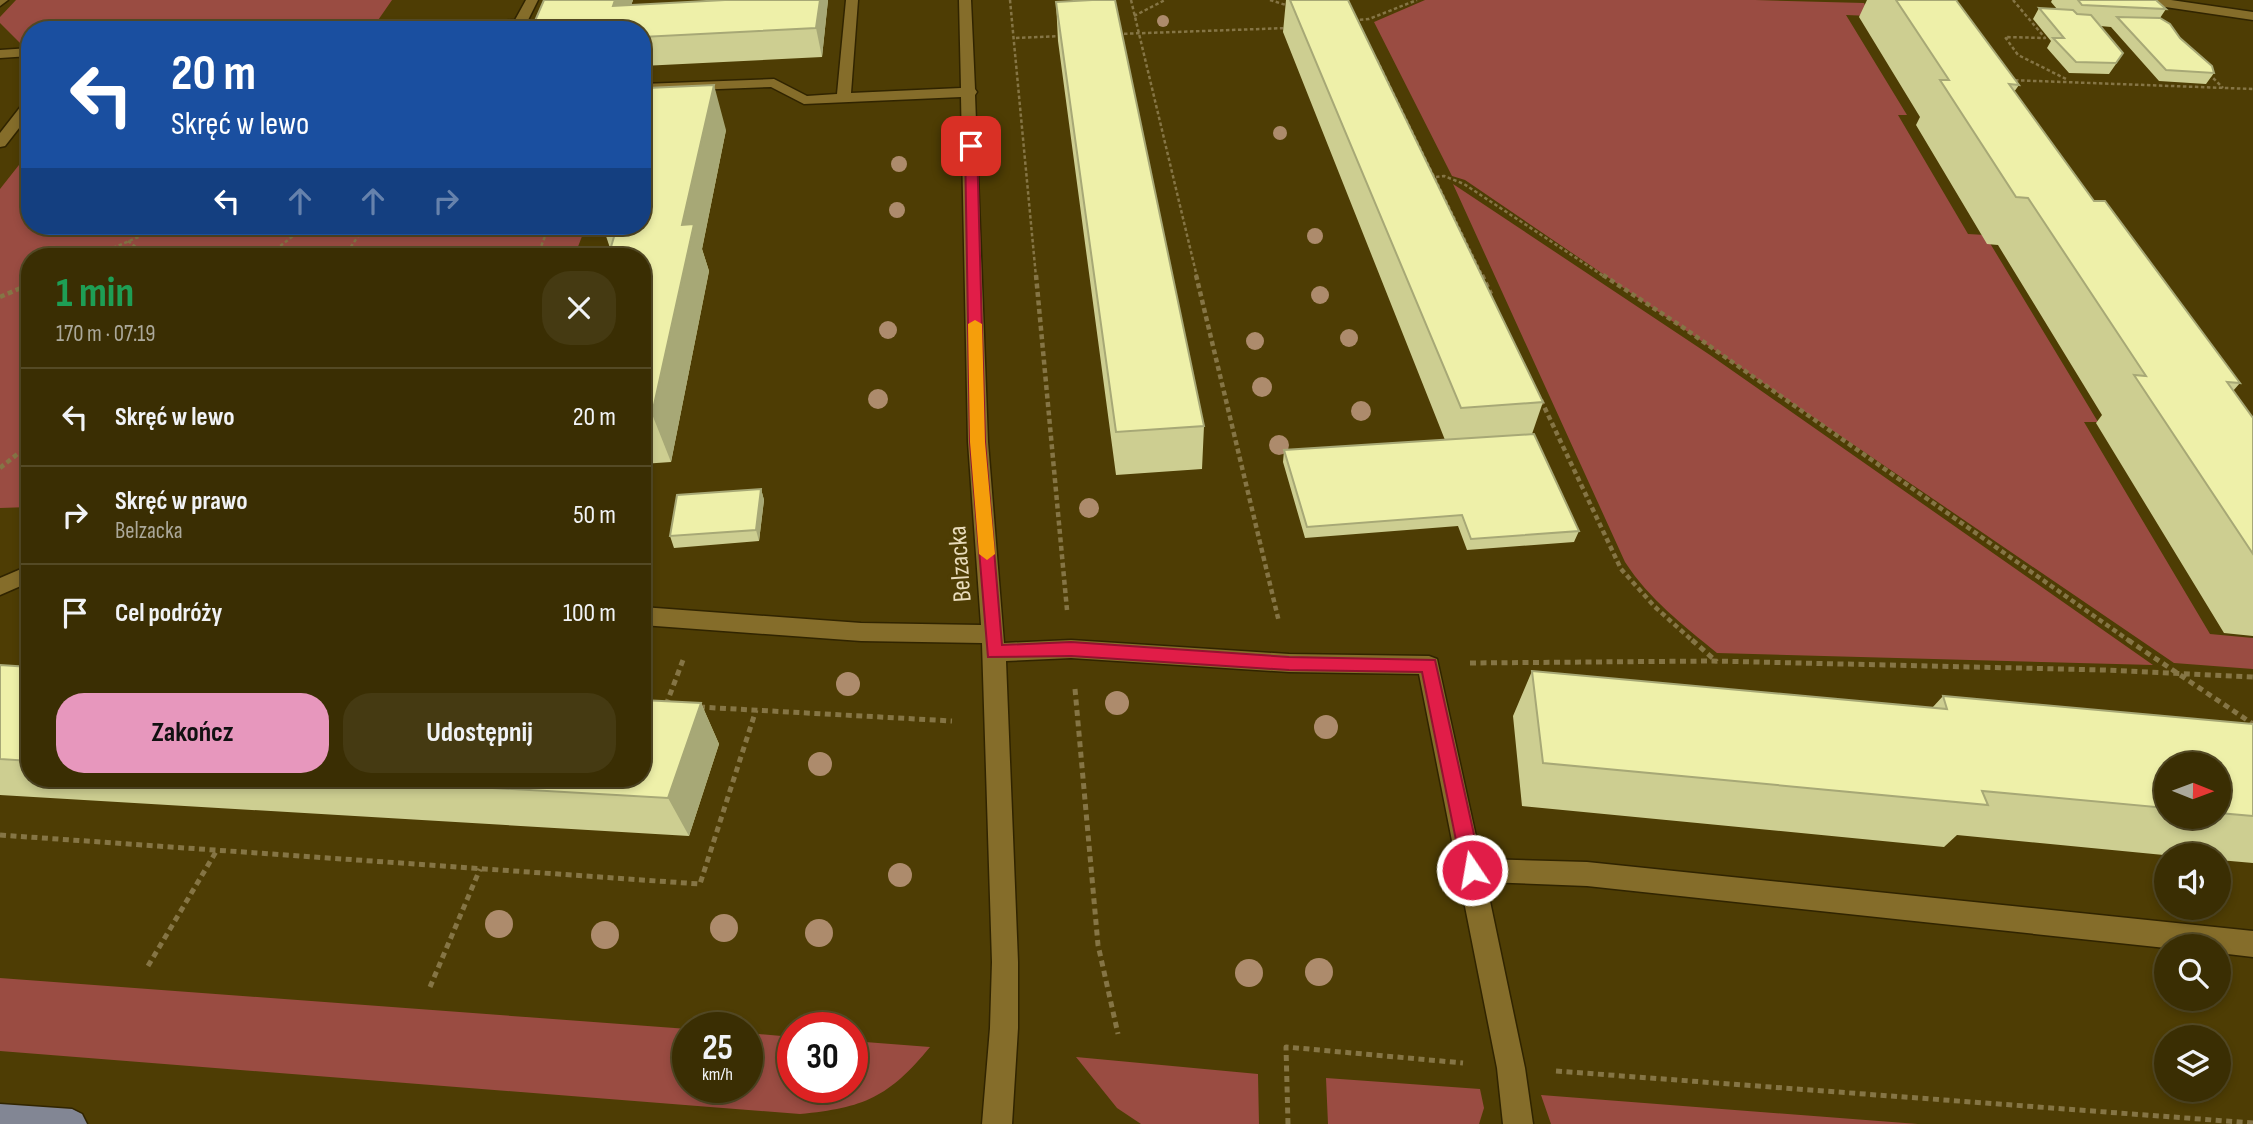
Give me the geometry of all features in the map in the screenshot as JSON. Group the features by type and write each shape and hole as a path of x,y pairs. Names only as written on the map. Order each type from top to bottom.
{"main road":[{"path":"0,1119 72,1124"}],"street":[{"path":"521,21 532,0"},
{"path":"844,98 852,0"},
{"name":"Belzacka","path":"965,0 970,92 978,442 993,643 1005,962 1004,1028 997,1124"},
{"path":"2146,0 2253,16"},
{"path":"2249,0 2253,4"},
{"path":"0,54 21,53"},
{"path":"651,88 774,83 804,100 970,92"},
{"path":"0,143 21,116"},
{"path":"0,587 21,577"},
{"path":"651,616 942,635 993,643 1289,663 1429,665 1511,1068 1518,1124"},
{"path":"1472,870 1587,874 2253,944"}],"path":[{"path":"1010,0 1016,38 1098,944 1118,1034"},
{"path":"1131,0 1289,663"},
{"path":"1134,16 1165,0"},
{"path":"1270,0 1295,7"},
{"path":"1359,25 1357,20 1369,19 1417,0"},
{"path":"2013,0 2045,38 2005,37 2018,55 2072,82"},
{"path":"1352,24 1359,25"},
{"path":"1346,26 1359,25"},
{"path":"1111,34 1290,28"},
{"path":"1016,38 1070,36"},
{"path":"1371,49 1493,300"},
{"path":"2007,80 2253,89"},
{"path":"1435,177 1444,176 1464,184 1681,326 2174,672 2253,724"},
{"path":"112,248 143,235"},
{"path":"278,248 294,235"},
{"path":"128,241 137,248"},
{"path":"0,297 21,288"},
{"path":"1540,398 1621,569 1655,607 1717,662"},
{"path":"0,468 21,451"},
{"path":"1429,665 1526,660 1717,662 2174,672 2253,677"},
{"path":"654,704 679,705"},
{"path":"692,706 996,724"},
{"path":"0,835 700,884 756,710"},
{"path":"148,966 217,850"},
{"path":"430,987 480,869"},
{"path":"1288,1124 1286,1046 1511,1068 2253,1123"}],"shaded area":[{"path":"16,0 392,0 377,21 21,21 21,44 0,23 0,17"},
{"path":"1425,0 1755,0 1864,3 1870,16 1846,15 1907,115 1898,115 1968,234 1985,235 2098,422 2084,422 2210,634 2253,638 2253,669 2174,663 1465,180 1452,176 1374,22"},
{"path":"21,162 21,235 583,235 577,248 21,248 21,507 0,508 0,189"},
{"path":"1453,184 1710,355 2153,665 1717,653 1656,600 1625,562"},
{"path":"0,978 672,1028 672,1103 763,1103 763,1034 777,1036 777,1103 858,1103 800,1114 0,1051"},
{"path":"868,1042 930,1047 901,1078 868,1099"},
{"path":"1076,1057 1258,1074 1259,1124 1141,1124 1117,1108"},
{"path":"1326,1078 1480,1089 1484,1108 1479,1124 1328,1124"},
{"path":"1541,1095 1918,1124 1551,1124"}],"building":[{"path":"544,0 615,0 613,6 725,0 820,0 816,28 651,37 651,21 535,21"},
{"path":"1115,0 1204,426 1116,432 1056,2"},
{"path":"1290,0 1348,0 1543,402 1461,408"},
{"path":"1896,0 1956,0 2019,85 2009,84 2094,201 2105,201 2240,383 2227,382 2253,418 2253,554 2134,375 2146,376 2028,198 2016,197 1940,80 1949,80"},
{"path":"2078,0 2156,0 2166,9 2082,5"},
{"path":"2039,8 2073,10 2077,14 2091,15 2123,53 2116,63 2076,62 2053,38 2064,38"},
{"path":"2117,17 2160,18 2170,24 2180,38 2212,66 2214,73 2166,70"},
{"path":"714,85 682,225 694,224 651,414 651,248 611,248 615,235 651,235 651,88"},
{"path":"1534,434 1579,531 1471,539 1462,515 1307,527 1284,450"},
{"path":"761,489 756,530 670,536 677,495"},
{"path":"0,665 21,666 21,760 0,759"},
{"path":"1532,671 1947,709 1943,696 2253,724 2253,816 2231,814 2231,752 2154,752 2154,807 1982,791 1988,805 1543,763"},
{"path":"651,700 701,703 668,798 478,787 651,787"}],"slow traffic":[{"path":"975,324 978,442 987,554"}],"route":[{"path":"971,146 978,442 994,652 1071,649 1289,663 1429,665 1472,870"}]}
